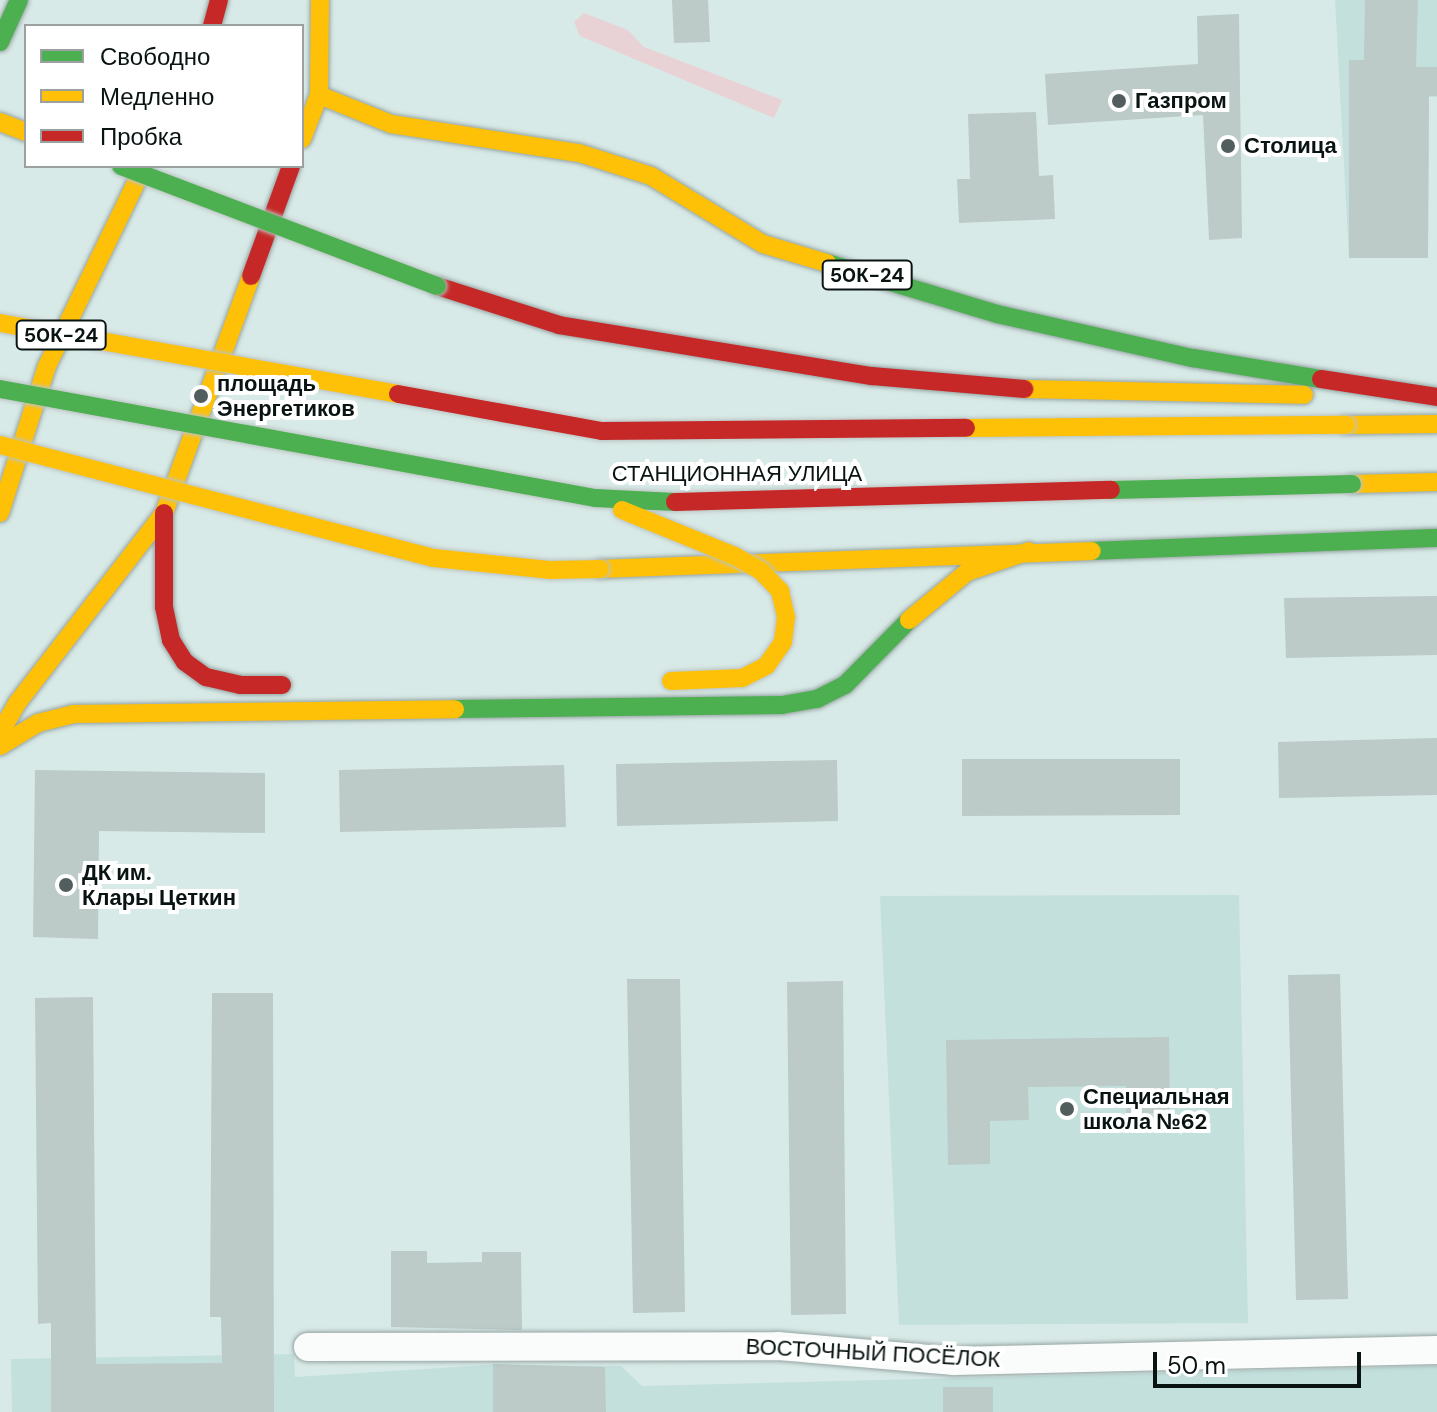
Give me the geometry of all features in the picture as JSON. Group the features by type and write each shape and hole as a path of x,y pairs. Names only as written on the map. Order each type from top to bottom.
{"main road":[{"path":"0,42 19,0"},
{"path":"213,24 219,0"},
{"path":"304,134 319,95 320,0"},
{"name":"50К-24","path":"319,95 391,124 594,158 651,176 763,244 997,314 1193,358 1437,397"},
{"path":"0,122 24,131"},
{"path":"126,168 437,286 559,325 872,376 1054,391 1437,397"},
{"name":"50К-24","path":"0,513 47,366 143,168"},
{"path":"0,733 164,513 290,168"},
{"name":"СТАНЦИОННАЯ УЛИЦА","path":"0,323 602,431 1437,424"},
{"name":"СТАНЦИОННАЯ УЛИЦА","path":"0,389 595,498 672,502 1437,482"},
{"path":"0,445 434,558 525,569 600,569 1437,538"},
{"path":"595,498 735,556 761,571 780,591 786,617 783,642 766,666 742,678 663,682"},
{"path":"164,513 164,607 171,640 185,662 206,677 240,685 304,685"},
{"path":"0,746 38,723 73,714 782,705 817,699 845,685 918,611 967,572 1029,551"}],"street":[{"name":"ВОСТОЧНЫЙ ПОСЁЛОК","path":"308,1347 778,1346 954,1361 1437,1350"}],"shaded area":[{"path":"1335,0 1437,0 1437,97 1429,97 1428,258 1349,258"},
{"path":"584,13 628,30 644,47 782,100 774,118 580,36 574,22"},
{"name":"Специальная школа №62","path":"1239,895 1248,1323 899,1325 880,896"},
{"path":"294,1354 295,1377 488,1365 621,1366 642,1386 1437,1366 1437,1412 12,1412 11,1359"}],"building":[{"path":"672,0 708,0 710,42 674,43"},
{"path":"1365,0 1418,0 1416,67 1437,67 1437,96 1429,96 1428,258 1349,258 1349,60 1364,60"},
{"path":"1239,14 1242,238 1209,240 1203,115 1048,125 1045,74 1198,64 1197,16"},
{"path":"1036,112 1039,176 1053,175 1055,219 959,223 957,179 970,179 968,114"},
{"path":"1437,596 1437,655 1286,658 1284,598"},
{"path":"1437,738 1437,795 1279,798 1278,742"},
{"path":"962,759 1180,759 1180,815 962,816"},
{"path":"837,760 838,821 617,826 616,764"},
{"path":"564,765 566,827 340,832 339,770"},
{"name":"ДК им. Клары Цеткин","path":"35,770 265,773 265,833 99,831 98,939 33,937"},
{"path":"1340,974 1348,1299 1296,1300 1288,975"},
{"path":"627,979 680,979 685,1312 633,1313"},
{"path":"843,981 846,1314 791,1315 787,982"},
{"path":"212,993 273,993 274,1412 51,1412 51,1323 38,1324 35,998 93,997 96,1364 222,1363 221,1317 210,1317"},
{"path":"1169,1037 1170,1113 1126,1114 1126,1086 1028,1087 1029,1120 990,1121 990,1164 948,1165 946,1040"},
{"path":"391,1251 427,1251 427,1263 482,1262 482,1252 521,1252 522,1330 391,1327"},
{"path":"493,1364 605,1367 606,1412 493,1412"},
{"path":"943,1387 993,1387 993,1412 943,1412"}],"traffic: fast":[{"path":"0,42 19,0"},
{"path":"126,168 437,286"},
{"path":"827,263 997,314 1193,358 1321,379"},
{"path":"0,389 595,498 675,502"},
{"path":"1111,490 1352,484"},
{"path":"1092,551 1437,538"},
{"path":"455,709 782,705 817,699 845,685 909,620"}],"traffic: slow":[{"path":"304,134 319,95 320,0"},
{"path":"319,95 391,124 579,153 651,176 763,244 827,263"},
{"path":"0,122 24,131"},
{"path":"0,513 47,366 143,168"},
{"path":"0,733 18,702 164,513 251,276"},
{"path":"0,323 398,394"},
{"path":"1024,389 1304,395"},
{"path":"1346,425 1437,424"},
{"path":"966,428 1346,425"},
{"path":"0,445 434,558 551,570 600,569"},
{"path":"1352,484 1437,482"},
{"path":"622,510 735,556 761,571 780,591 786,617 783,642 766,666 742,678 671,681"},
{"path":"909,620 967,572 1029,551"},
{"path":"600,569 1092,551"},
{"path":"0,746 38,723 73,714 455,709"}],"traffic: jam":[{"path":"213,24 219,0"},
{"path":"251,276 290,168"},
{"path":"437,286 559,325 872,376 1024,389"},
{"path":"1321,379 1437,397"},
{"path":"398,394 602,431 966,428"},
{"path":"675,502 1111,490"},
{"path":"164,513 164,607 171,640 185,662 206,677 240,685 282,685"}],"place":[{"name":"Газпром","path":"1119,101"},
{"name":"Столица","path":"1228,146"},
{"name":"площадь Энергетиков","path":"201,396"},
{"name":"ДК им. Клары Цеткин","path":"66,885"},
{"name":"Специальная школа №62","path":"1067,1109"}]}
